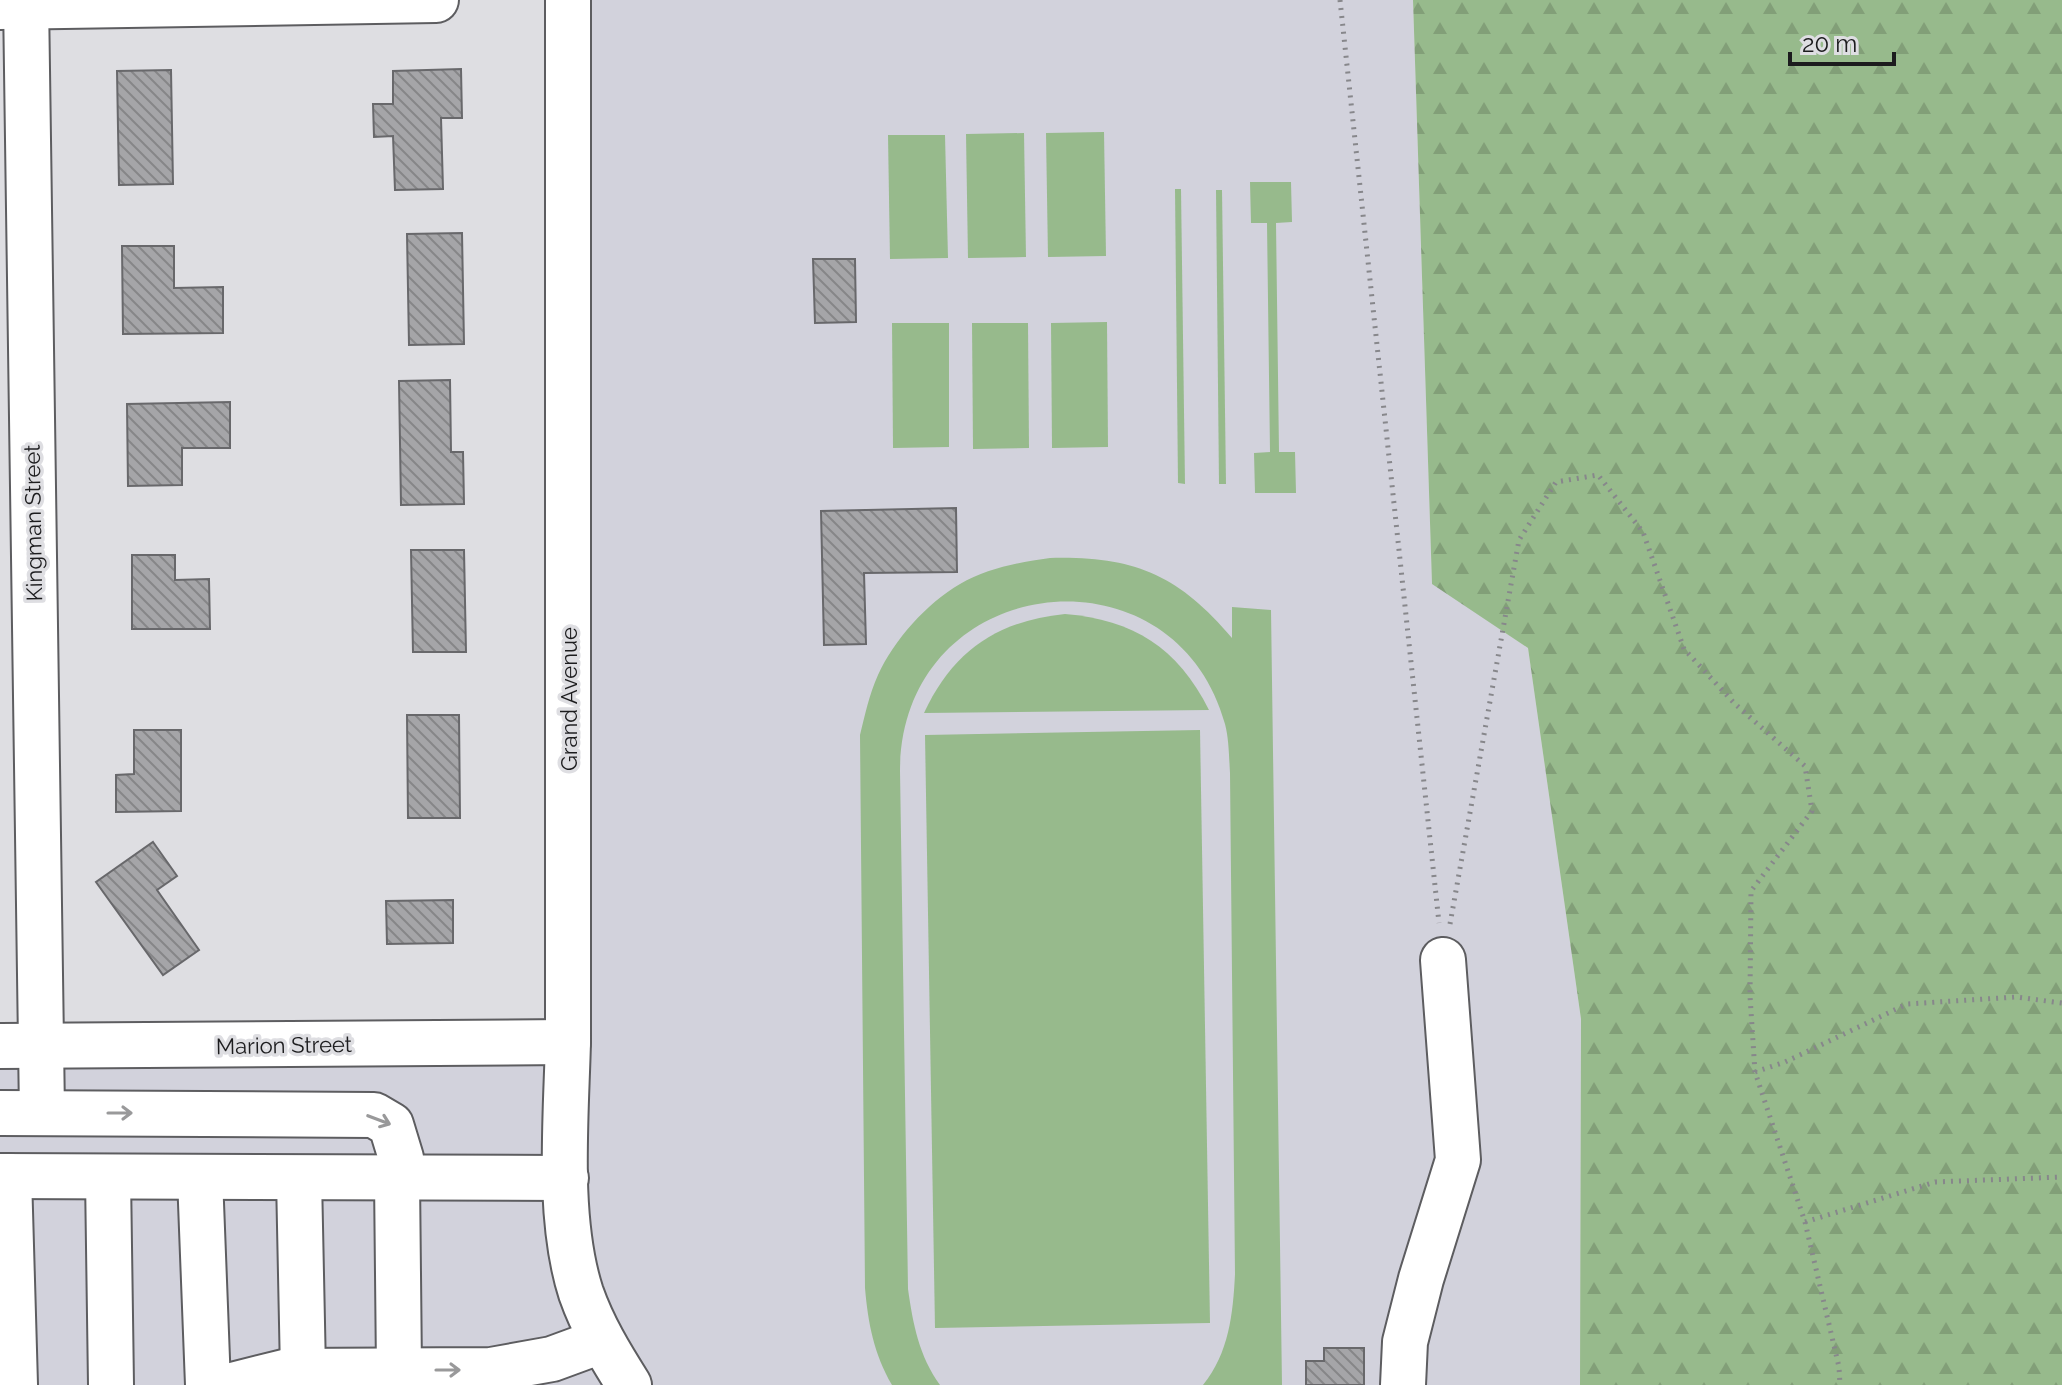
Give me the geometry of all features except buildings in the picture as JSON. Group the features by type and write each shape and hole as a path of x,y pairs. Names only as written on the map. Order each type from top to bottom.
{"street":[{"path":"17,5 436,0"},
{"name":"Grand Avenue","path":"568,0 566,1178 569,1232 581,1291 601,1341 629,1385"},
{"name":"Kingman Street","path":"17,5 21,1113"},
{"path":"1403,1385 1405,1342 1458,1160 1443,960"},
{"name":"Marion Street","path":"20,1046 568,1042"},
{"path":"21,1113 374,1115 391,1125 401,1158 397,1178 399,1370"},
{"path":"15,1385 5,1176 566,1178"},
{"path":"108,1177 111,1385"},
{"path":"200,1177 208,1385"},
{"path":"299,1178 303,1371"},
{"path":"232,1385 288,1371 491,1370 552,1359 601,1341"}],"path":[{"path":"1340,0 1443,960"},
{"path":"1443,960 1519,540 1556,482 1598,475 1643,532 1684,649 1735,704 1805,766 1812,811 1751,891 1750,996 1755,1072 1805,1222 1839,1367 1840,1385"},
{"path":"1755,1072 1785,1062 1907,1004 2016,997 2062,1003"},
{"path":"1805,1222 1935,1182 2062,1177"}],"shaded area":[{"path":"568,0 1413,0 1432,583 1528,648 1581,1019 1580,1385 0,1385 0,1046 568,1042"}],"green space":[{"path":"1413,0 2062,0 2062,1385 1580,1385 1581,1019 1528,648 1432,584"},
{"path":"1104,132 1106,256 1048,257 1046,133"},
{"path":"1024,133 1026,257 968,258 966,134"},
{"path":"888,135 945,135 948,258 890,259"},
{"path":"1250,182 1291,182 1292,222 1276,223 1279,452 1295,452 1296,493 1255,493 1254,453 1270,452 1267,223 1251,223"},
{"path":"1175,189 1181,189 1185,484 1178,483"},
{"path":"1216,190 1222,190 1226,484 1219,484"},
{"path":"1107,322 1108,447 1052,448 1051,323"},
{"path":"892,323 949,323 949,447 893,448"},
{"path":"972,323 1028,323 1029,448 973,449"},
{"path":"1050,558 1106,561 1152,573 1192,598 1232,638 1232,607 1271,610 1282,1385 1203,1385 1224,1346 1231,1318 1235,1274 1230,773 1225,724 1196,665 1153,625 1100,605 1044,603 990,619 944,653 912,704 900,771 908,1289 918,1339 940,1385 892,1385 873,1338 865,1288 860,735 878,675 902,636 924,612 960,584 981,574"},
{"path":"1065,614 1112,623 1151,641 1183,669 1209,710 924,713 949,672 980,643 1018,624"},
{"path":"1200,730 1210,1323 935,1328 925,735"}]}
